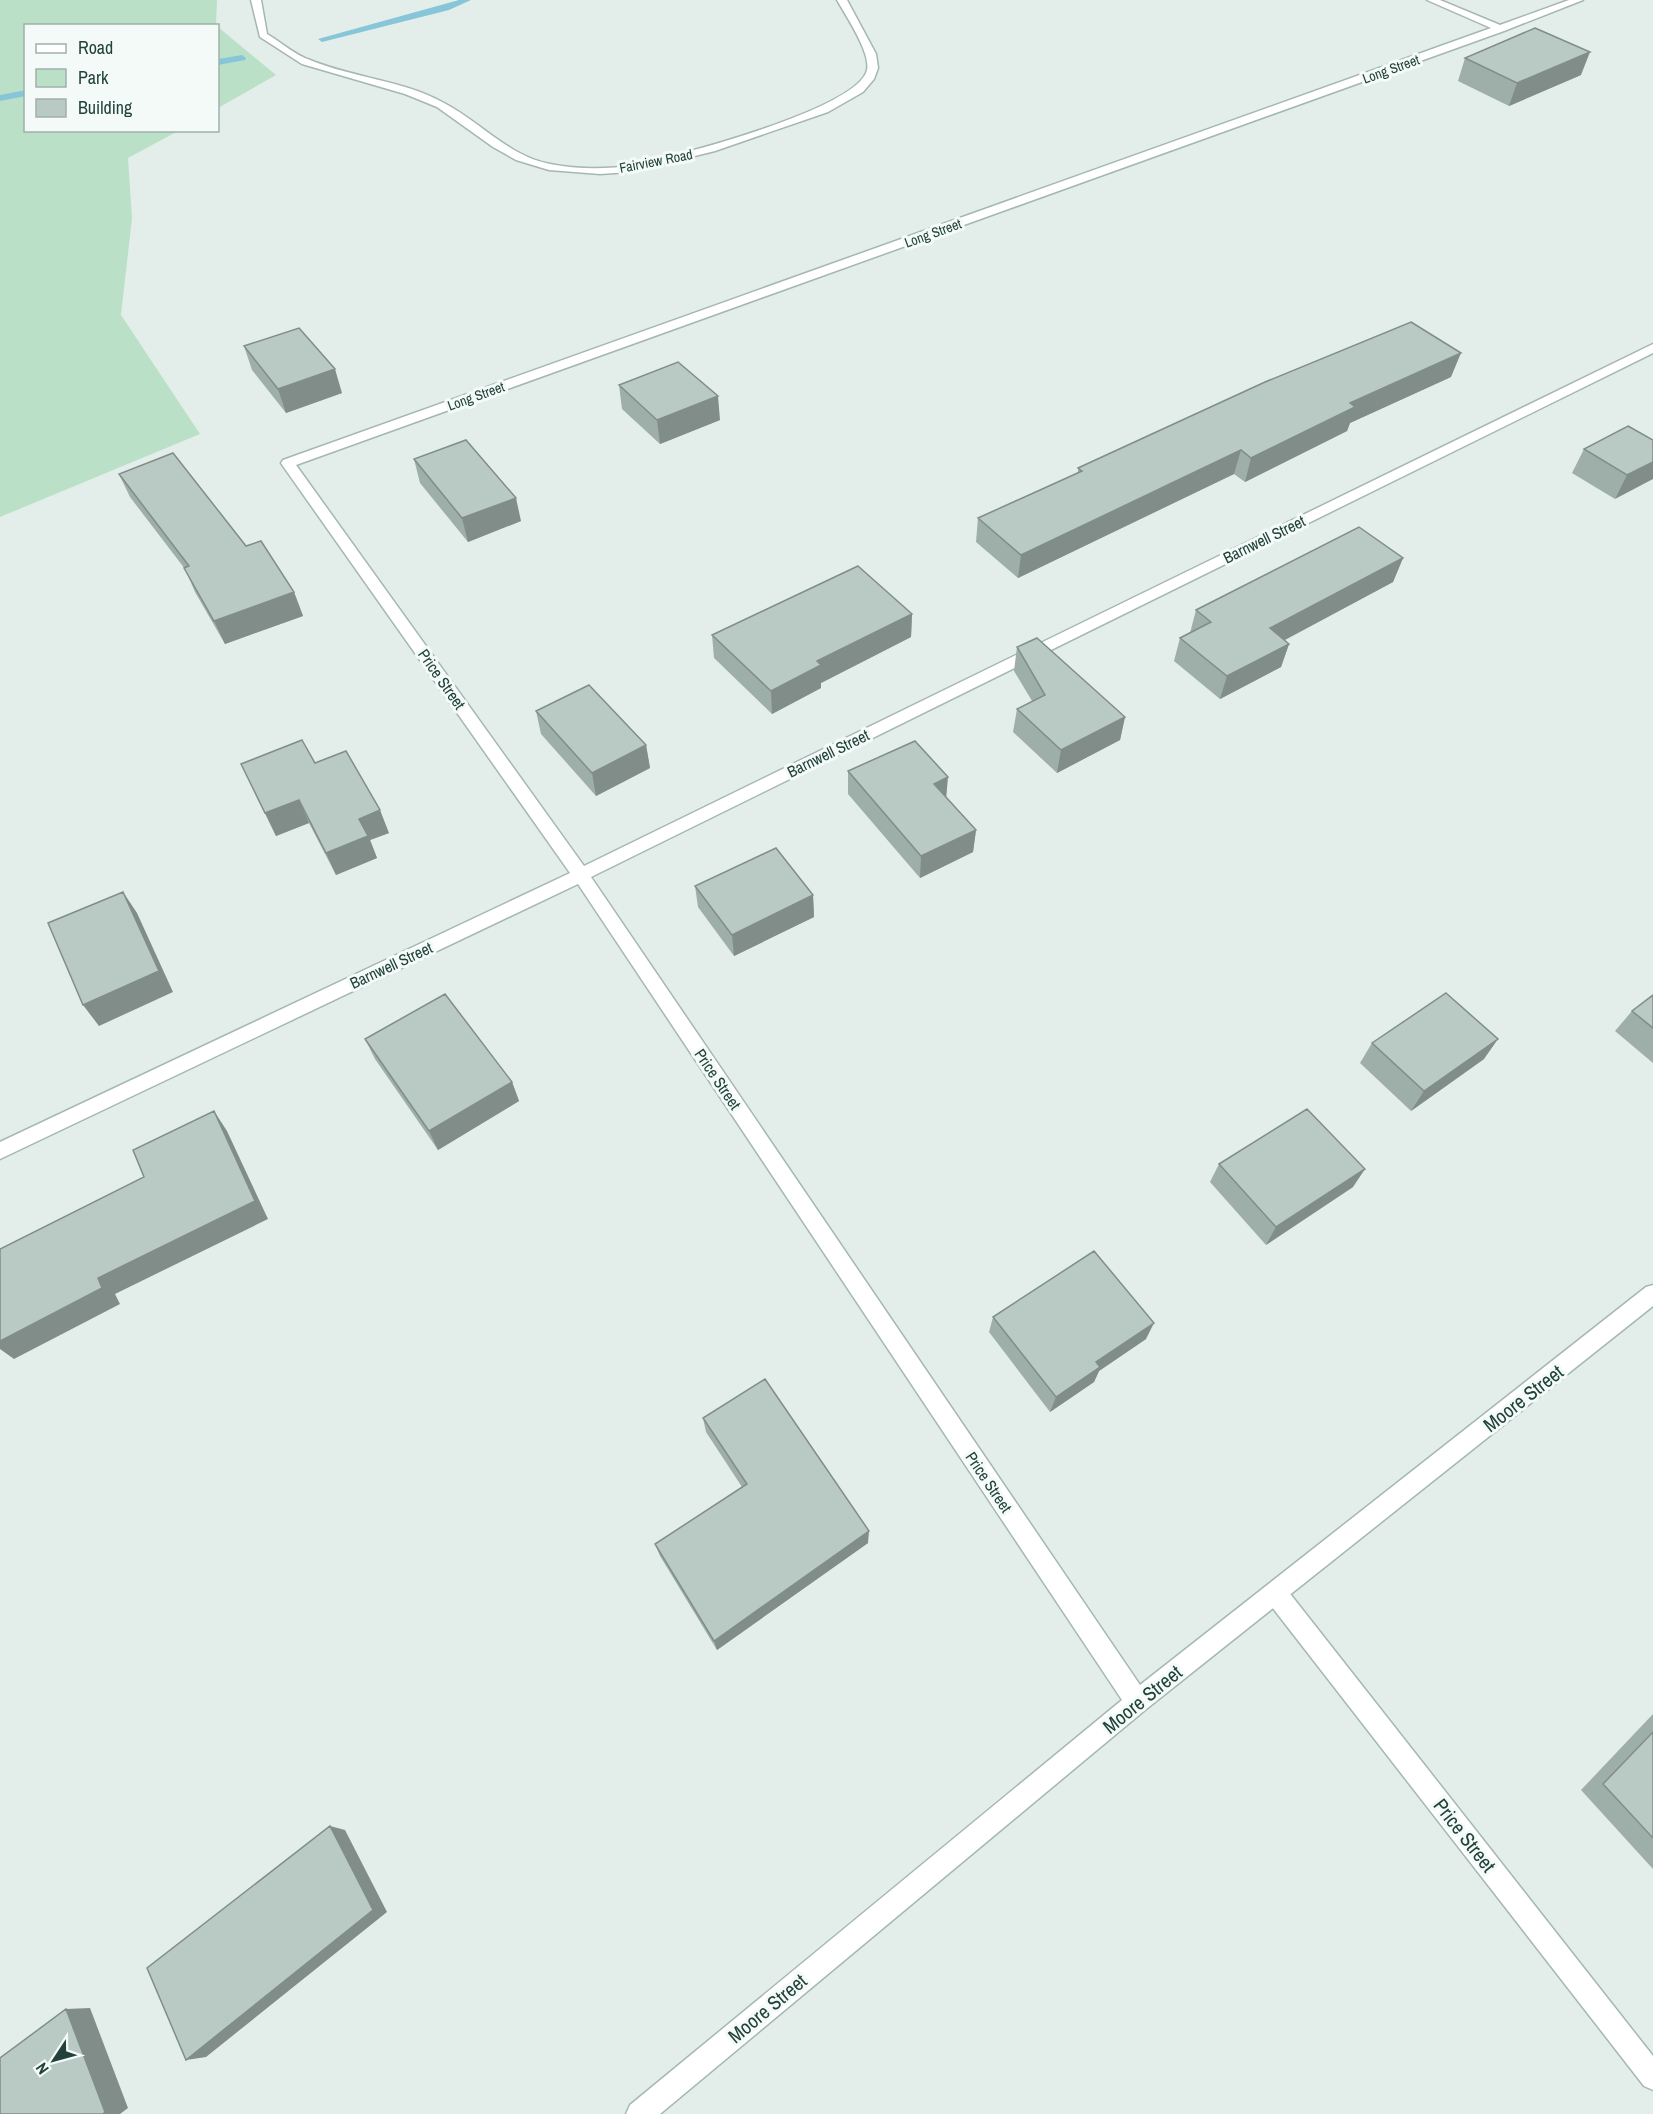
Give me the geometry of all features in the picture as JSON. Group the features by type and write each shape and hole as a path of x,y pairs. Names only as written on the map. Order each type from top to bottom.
{"street":[{"name":"Fairview Road","path":"256,0 263,35 305,62 408,92 441,105 497,145 520,158 549,167 600,171 630,169 711,149 824,110 851,96 869,79 873,68 871,54 842,0"},
{"path":"1432,0 1501,29"},
{"name":"Long Street","path":"288,464 1578,0"},
{"name":"Barnwell Street","path":"0,1151 581,875 1653,348"},
{"name":"Price Street","path":"288,464 581,875 1137,1702"},
{"name":"Moore Street","path":"639,2114 1137,1702 1653,1294"},
{"name":"Price Street","path":"1276,1594 1653,2077"}],"green space":[{"path":"0,0 217,0 216,24 24,24 24,132 176,132 128,158 132,218 121,315 200,434 0,517"},
{"path":"219,28 276,75 219,107"}],"building":[{"path":"1535,28 1590,52 1517,83 1465,58"},
{"path":"1411,322 1461,353 1350,403 1355,407 1251,458 1241,450 1021,555 978,518 1082,471 1078,468 1265,382"},
{"path":"299,328 335,369 278,389 244,346"},
{"path":"678,362 718,396 657,420 619,385"},
{"path":"1628,426 1653,440 1653,462 1627,475 1584,449"},
{"path":"466,440 516,498 462,518 414,459"},
{"path":"173,453 246,546 261,541 294,592 214,621 184,568 189,566 119,474"},
{"path":"1359,527 1403,558 1270,628 1289,644 1227,676 1180,638 1211,622 1196,610"},
{"path":"858,566 912,614 817,661 821,665 771,691 712,635"},
{"path":"1037,638 1125,717 1061,750 1017,709 1045,695 1017,647"},
{"path":"589,685 646,745 592,773 536,711"},
{"path":"302,740 315,763 346,751 380,810 359,819 368,836 326,853 299,800 265,813 241,764"},
{"path":"915,741 948,777 934,784 976,830 921,856 848,771"},
{"path":"776,848 813,895 732,935 695,886"},
{"path":"123,892 159,971 83,1005 48,923"},
{"path":"1446,993 1498,1039 1424,1091 1372,1043"},
{"path":"445,994 512,1082 429,1131 365,1039"},
{"path":"1653,995 1653,1028 1632,1011"},
{"path":"1307,1109 1365,1169 1276,1227 1219,1164"},
{"path":"214,1111 255,1201 98,1278 102,1288 0,1341 0,1249 144,1177 133,1150"},
{"path":"1094,1251 1154,1323 1096,1362 1100,1367 1056,1397 993,1317"},
{"path":"765,1379 869,1531 714,1641 655,1544 747,1484 703,1418"},
{"path":"1653,1732 1653,1838 1603,1784"},
{"path":"330,1826 373,1910 186,2060 147,1968"},
{"path":"66,2009 105,2112 103,2114 0,2114 0,2058"}],"waterway":[{"path":"322,39 446,8 467,0"},
{"path":"219,62 242,58"},
{"path":"0,98 24,93"}]}
